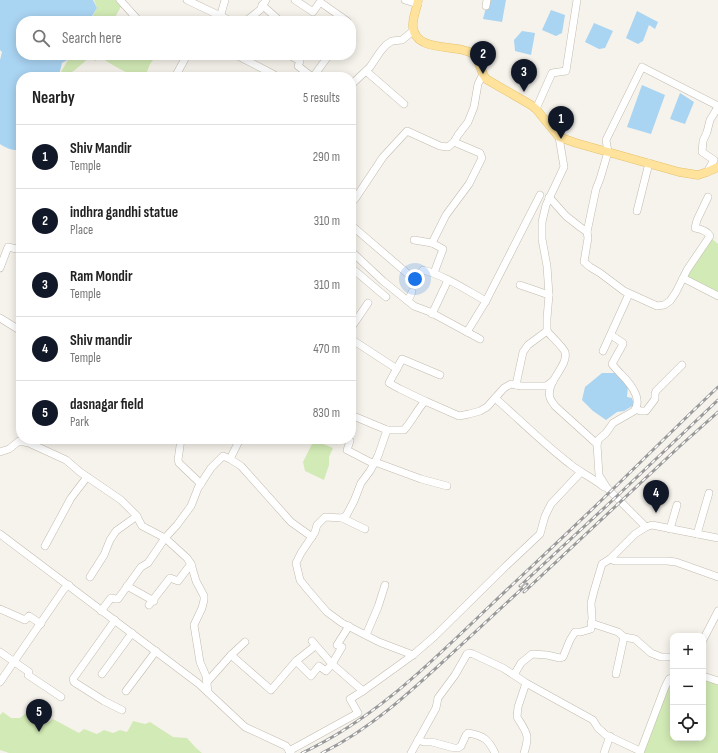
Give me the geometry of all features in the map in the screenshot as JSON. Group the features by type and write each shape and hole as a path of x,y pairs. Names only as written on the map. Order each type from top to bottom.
{"main road":[{"path":"418,2 412,26 419,40 474,54 486,79 536,108 560,136 565,139 693,175 698,175 718,167"}],"street":[{"path":"120,0 134,16"},
{"path":"187,0 214,16"},
{"path":"220,16 225,0"},
{"path":"295,0 313,12 320,2 339,16"},
{"path":"405,0 418,2"},
{"path":"536,108 552,72 566,71 577,0"},
{"path":"252,16 260,10 264,3 276,16"},
{"path":"356,80 370,67 386,46 392,41 402,40 414,31"},
{"path":"177,72 184,60"},
{"path":"247,60 269,72"},
{"path":"300,60 298,66 306,72"},
{"path":"317,72 325,60"},
{"path":"707,172 714,160 702,152 710,120 718,106 642,67 606,140 608,152 596,189 587,232 588,238 584,262 629,294 657,306 664,305 670,301 687,270 710,236 708,233 695,228 708,197"},
{"path":"366,71 404,104"},
{"path":"356,198 383,157 408,131 440,146 448,146 454,142 468,122 474,107 478,84 483,74"},
{"path":"560,136 564,167 546,205 542,222 542,239 547,266 549,295 546,330 564,352 565,361 553,381 550,391 550,398 555,406 597,444"},
{"path":"432,243 446,215 469,184 482,158 480,153 454,142"},
{"path":"636,211 649,163"},
{"path":"467,332 486,301 540,195"},
{"path":"549,198 566,216 587,232"},
{"path":"356,229 415,280 423,270 434,273 486,301"},
{"path":"414,240 432,243 443,249 434,273"},
{"path":"0,268 8,247 16,249"},
{"path":"356,255 383,281 414,306 480,339"},
{"path":"356,267 361,260"},
{"path":"356,275 386,297"},
{"path":"683,278 718,296"},
{"path":"432,314 448,280"},
{"path":"520,285 549,295"},
{"path":"408,301 412,292"},
{"path":"603,351 629,294"},
{"path":"356,321 368,303"},
{"path":"0,318 16,328"},
{"path":"516,385 523,352 528,345 546,330"},
{"path":"610,492 599,475 597,444 599,439 614,423 634,411 637,405 637,398 630,382 612,364 624,344 611,335"},
{"path":"356,342 397,368"},
{"path":"440,375 402,359 389,383 459,416 480,411 487,407 504,388 511,384 546,386 553,381"},
{"path":"636,408 640,411 646,411 655,399 656,390 682,365"},
{"path":"495,398 543,442 581,472 595,480 610,492 646,527"},
{"path":"356,417 387,430 404,430 425,401"},
{"path":"342,518 346,516 361,483 374,463 382,446 387,430"},
{"path":"0,452 9,450 16,444"},
{"path":"31,444 66,460 87,477 121,500 137,516 142,526 165,538 187,558 191,564 196,581 204,596 202,608 194,625 200,662 206,676 208,692"},
{"path":"180,444 178,460 179,463 201,484"},
{"path":"230,459 238,444"},
{"path":"349,444 347,450 374,463 447,486"},
{"path":"101,611 111,598 118,598 141,567 148,563 165,538 191,506 198,488 211,468 223,456 241,466 291,522 312,537"},
{"path":"0,534 199,684 245,727 286,746 290,752 358,713 350,699 413,655 540,534 545,516 551,504 581,472"},
{"path":"45,546 71,498 87,477"},
{"path":"697,534 709,492"},
{"path":"670,529 677,505"},
{"path":"90,577 116,532 137,516"},
{"path":"365,528 342,518 325,517 317,525 315,532 300,553 296,563 300,580 327,612 342,623 379,642 413,655"},
{"path":"514,675 521,663 532,654 560,658 563,657 575,632 582,632 591,629 591,603 602,564 610,559 635,534 652,525 718,538"},
{"path":"610,559 615,561 676,562 718,577"},
{"path":"127,586 151,603 170,578 178,581 191,564"},
{"path":"0,682 64,589 69,585"},
{"path":"366,635 378,607 385,585"},
{"path":"0,609 25,620 29,616 41,624"},
{"path":"706,634 718,611"},
{"path":"115,620 73,679 74,682 104,701 122,710"},
{"path":"591,623 618,632 624,637 636,640 651,653 670,657"},
{"path":"296,661 311,676 319,666 326,671 342,647 337,645 349,626"},
{"path":"102,674 132,633"},
{"path":"616,674 624,637"},
{"path":"207,682 244,642"},
{"path":"231,655 271,690 296,661 314,644 332,664 363,691"},
{"path":"126,691 156,651"},
{"path":"0,652 29,672 28,675 61,697"},
{"path":"411,753 436,708 438,698 455,676 469,653 503,668 526,683 593,720 598,728 640,752 665,687 670,679"},
{"path":"706,677 718,681"},
{"path":"524,753 528,738 525,729 517,717 518,707 526,683"},
{"path":"418,740 458,748 461,746 468,733 489,741 495,753"},
{"path":"604,753 610,736"}],"green space":[{"path":"94,0 120,0 123,3 116,16 93,16 97,8"},
{"path":"68,60 87,60 72,72 61,72"},
{"path":"105,60 153,60 147,72 127,72"},
{"path":"711,238 718,244 718,296 684,278"},
{"path":"312,444 324,444 333,448 329,457 329,465 324,480 305,471 303,462"},
{"path":"706,679 718,682 718,753 641,753 670,681 670,741 706,741"},
{"path":"3,712 11,718 20,718 26,713 45,724 53,719 79,733 84,729 97,734 104,730 113,733 120,730 127,732 133,721 145,724 150,722 173,737 187,738 202,753 9,753 0,750 0,715"}],"water":[{"path":"0,0 93,0 97,8 92,16 16,16 16,60 67,60 62,63 59,72 16,72 16,150 0,144 0,60 2,52 0,50"},
{"path":"488,0 506,0 502,22 483,19"},
{"path":"551,10 565,15 562,33 556,36 542,30"},
{"path":"637,11 658,22 655,29 649,25 643,41 638,44 626,38"},
{"path":"594,23 613,31 605,48 599,49 585,42"},
{"path":"522,31 535,33 531,55 515,51 514,40"},
{"path":"642,85 665,95 651,134 627,127"},
{"path":"680,93 694,102 685,124 670,119"},
{"path":"602,373 619,373 628,385 627,397 632,398 634,405 624,411 617,412 606,420 593,411 582,400 585,387"}],"railway":[{"path":"302,753 355,723 404,686 583,518 718,387"},
{"path":"520,586 718,400"},
{"path":"524,592 718,412"},
{"path":"322,753 356,734 402,698 527,584"}],"place":[{"name":"indhra gandhi statue","path":"483,74"},
{"name":"Ram Mondir","path":"524,92"},
{"name":"Shiv Mandir","path":"561,139"},
{"name":"Shiv mandir","path":"656,513"},
{"name":"dasnagar field","path":"39,732"}]}
